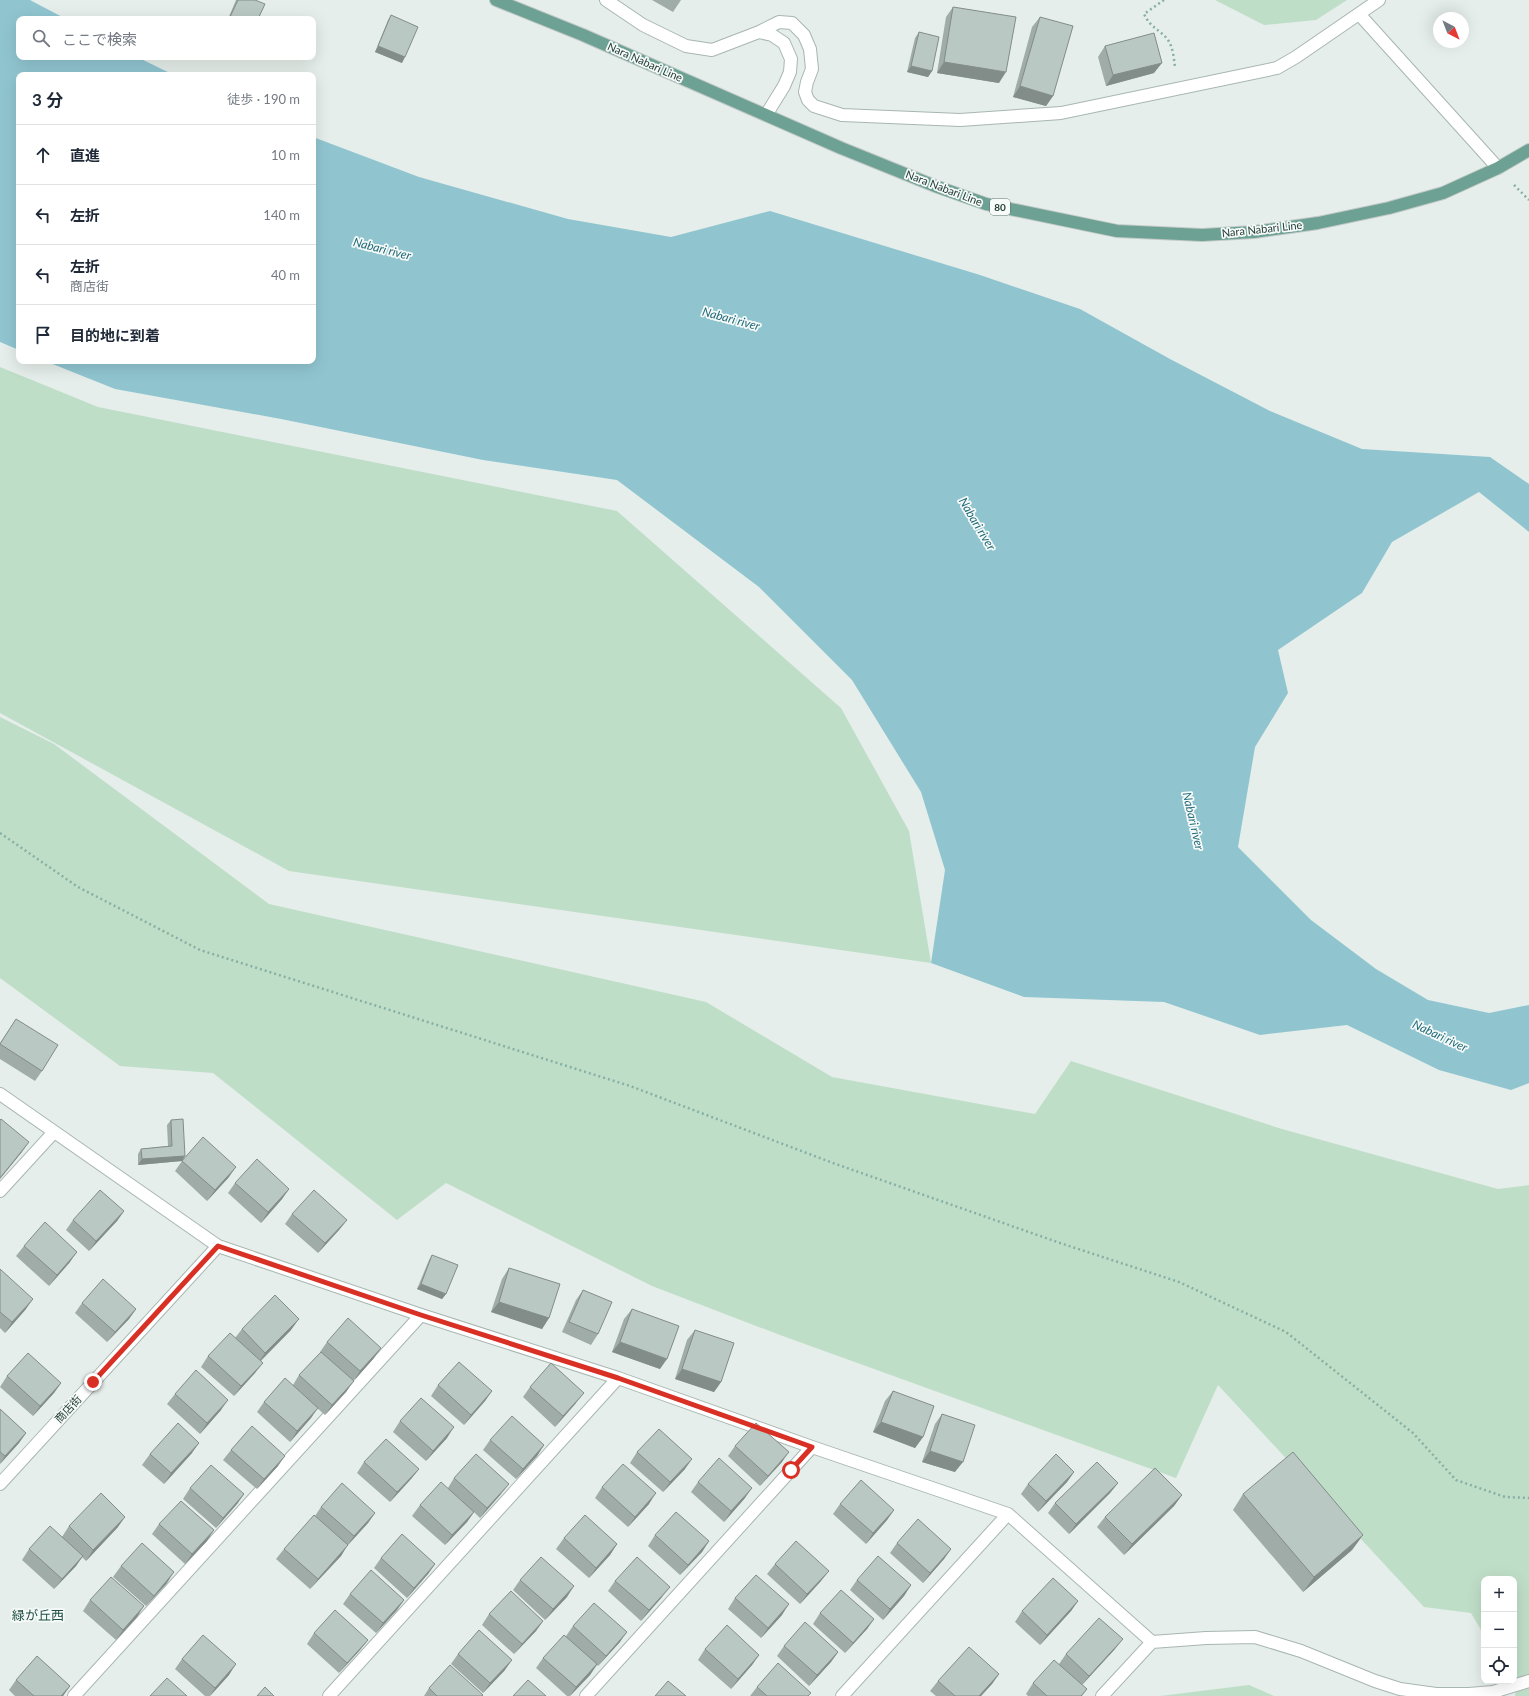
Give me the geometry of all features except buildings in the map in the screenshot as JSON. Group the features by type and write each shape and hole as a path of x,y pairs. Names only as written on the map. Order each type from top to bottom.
{"main road":[{"name":"Nara Nabari Line","path":"496,0 583,35 841,148 935,186 986,204 1117,231 1202,235 1254,232 1318,223 1389,208 1443,193 1498,168 1529,150"}],"street":[{"path":"606,0 643,25 686,46 712,50 759,32 779,22 792,23 804,35 810,49 812,69 805,92 808,100 814,106 842,115 960,120 1061,113 1276,68 1296,57 1379,0"},
{"path":"1359,14 1498,168"},
{"path":"759,32 772,35 784,43 791,59 790,72 784,86 766,115"},
{"path":"0,1094 218,1246 421,1315 618,1378 812,1447 1008,1514 1152,1642"},
{"path":"0,1191 54,1132"},
{"name":"商店街","path":"0,1484 218,1246"},
{"path":"74,1696 421,1315"},
{"path":"329,1696 618,1378"},
{"path":"586,1696 812,1447"},
{"path":"842,1696 1008,1514"},
{"path":"1102,1696 1152,1642 1206,1638 1255,1637 1301,1651 1375,1681 1394,1687 1436,1694 1493,1692 1529,1681"}],"path":[{"path":"1164,0 1144,14 1153,27 1168,40 1171,47 1180,88"},
{"path":"0,833 78,887 200,950 630,1086 833,1163 1060,1243 1179,1282 1286,1332 1413,1433 1456,1480 1504,1496 1529,1498"}],"green space":[{"path":"1215,0 1347,0 1316,20 1264,25"},
{"path":"0,367 98,407 617,511 841,708 909,831 931,963 289,871 0,713"},
{"path":"0,717 54,744 269,904 706,1002 832,1077 1035,1114 1071,1061 1282,1129 1498,1189 1529,1185 1529,1696 1515,1696 1515,1684 1517,1684 1517,1576 1481,1576 1481,1630 1471,1613 1424,1607 1218,1385 1176,1478 780,1335 652,1286 446,1183 397,1220 213,1073 120,1066 0,978"},
{"path":"1249,1685 1274,1696 1160,1696"}],"water":[{"path":"0,0 30,0 60,16 16,16 16,60 143,60 168,72 16,72 16,349 0,342"},
{"name":"Nabari river","path":"316,138 419,177 568,219 671,237 770,211 980,275 1080,309 1170,359 1270,411 1362,449 1490,457 1529,484 1529,532 1479,492 1392,542 1362,593 1278,650 1288,693 1255,747 1238,847 1311,920 1376,969 1428,1000 1489,1013 1529,1005 1529,1083 1511,1090 1439,1070 1347,1025 1260,1035 1164,1002 1024,997 931,963 945,870 921,792 852,680 759,587 617,480 483,460 281,419 115,389 52,364 316,364"}],"district":[{"name":"緑が丘西","path":"38,1615"}],"route":[{"path":"93,1382 218,1246 421,1315 618,1378 812,1447 791,1470"}]}
